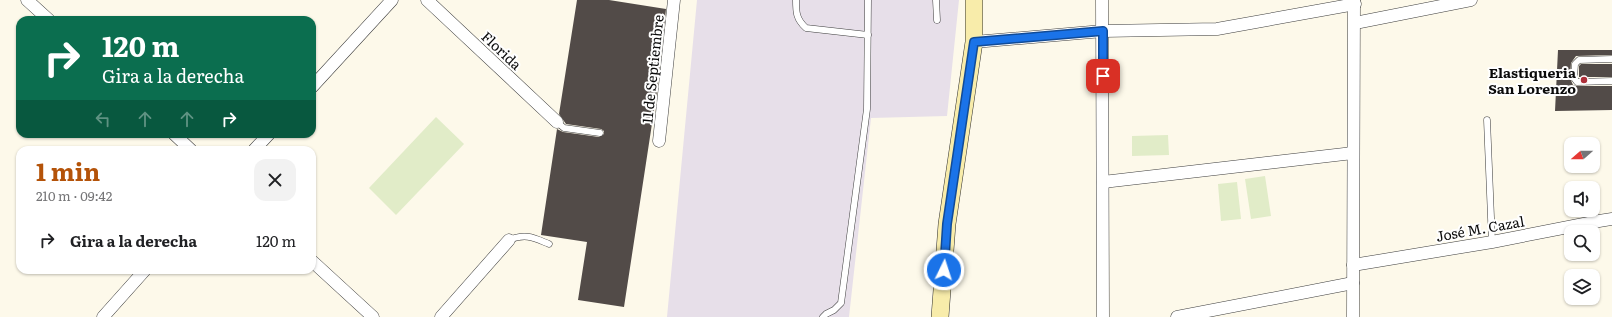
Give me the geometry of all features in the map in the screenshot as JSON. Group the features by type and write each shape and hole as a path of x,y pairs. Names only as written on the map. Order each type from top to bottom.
{"street":[{"path":"27,0 45,16"},
{"path":"316,83 392,0"},
{"name":"Florida","path":"426,0 557,122"},
{"name":"11 de Septiembre","path":"659,141 674,0"},
{"path":"940,317 947,224 974,42 974,0"},
{"path":"1102,0 1103,317"},
{"path":"1355,24 1472,0"},
{"path":"974,42 1103,31 1217,29 1354,2 1353,317"},
{"path":"178,138 187,146"},
{"path":"258,146 265,138"},
{"path":"1103,182 1353,153"},
{"name":"José M. Cazal","path":"1353,265 1492,242 1599,220 1612,219"},
{"path":"441,317 509,240"},
{"path":"316,265 373,317"},
{"path":"103,317 141,274"},
{"path":"1177,317 1353,283"}],"lane":[{"path":"796,0 796,15 799,22 806,28 868,35"},
{"path":"823,317 834,310 841,303 867,109 868,0"},
{"path":"936,0 937,20"},
{"path":"1612,59 1579,60 1575,64 1574,78 1577,82 1612,81"},
{"path":"1487,120 1492,242"},
{"path":"557,122 564,128 600,133"},
{"path":"509,240 518,236 527,236 549,244"}],"shaded area":[{"path":"697,0 959,0 947,116 871,118 849,317 667,317"}],"green space":[{"path":"436,117 464,144 396,215 369,188"},
{"path":"1168,135 1169,155 1132,156 1132,136"},
{"path":"1265,176 1271,216 1251,219 1245,179"},
{"path":"1237,182 1241,219 1221,221 1218,184"}],"building":[{"path":"577,0 609,0 666,9 657,91 624,307 578,300 587,242 541,235 557,129 563,132 599,137 604,134 604,131 601,129 566,124 559,114"},
{"name":"Elastiqueria San Lorenzo","path":"1558,50 1612,50 1612,55 1576,56 1571,63 1570,78 1573,85 1577,86 1612,86 1612,110 1555,111"},
{"path":"1581,64 1612,64 1612,77 1579,77 1579,66"}],"place":[{"name":"Elastiqueria San Lorenzo","path":"1584,80"}],"route":[{"path":"944,270 947,224 974,42 1103,31 1103,76"}]}
